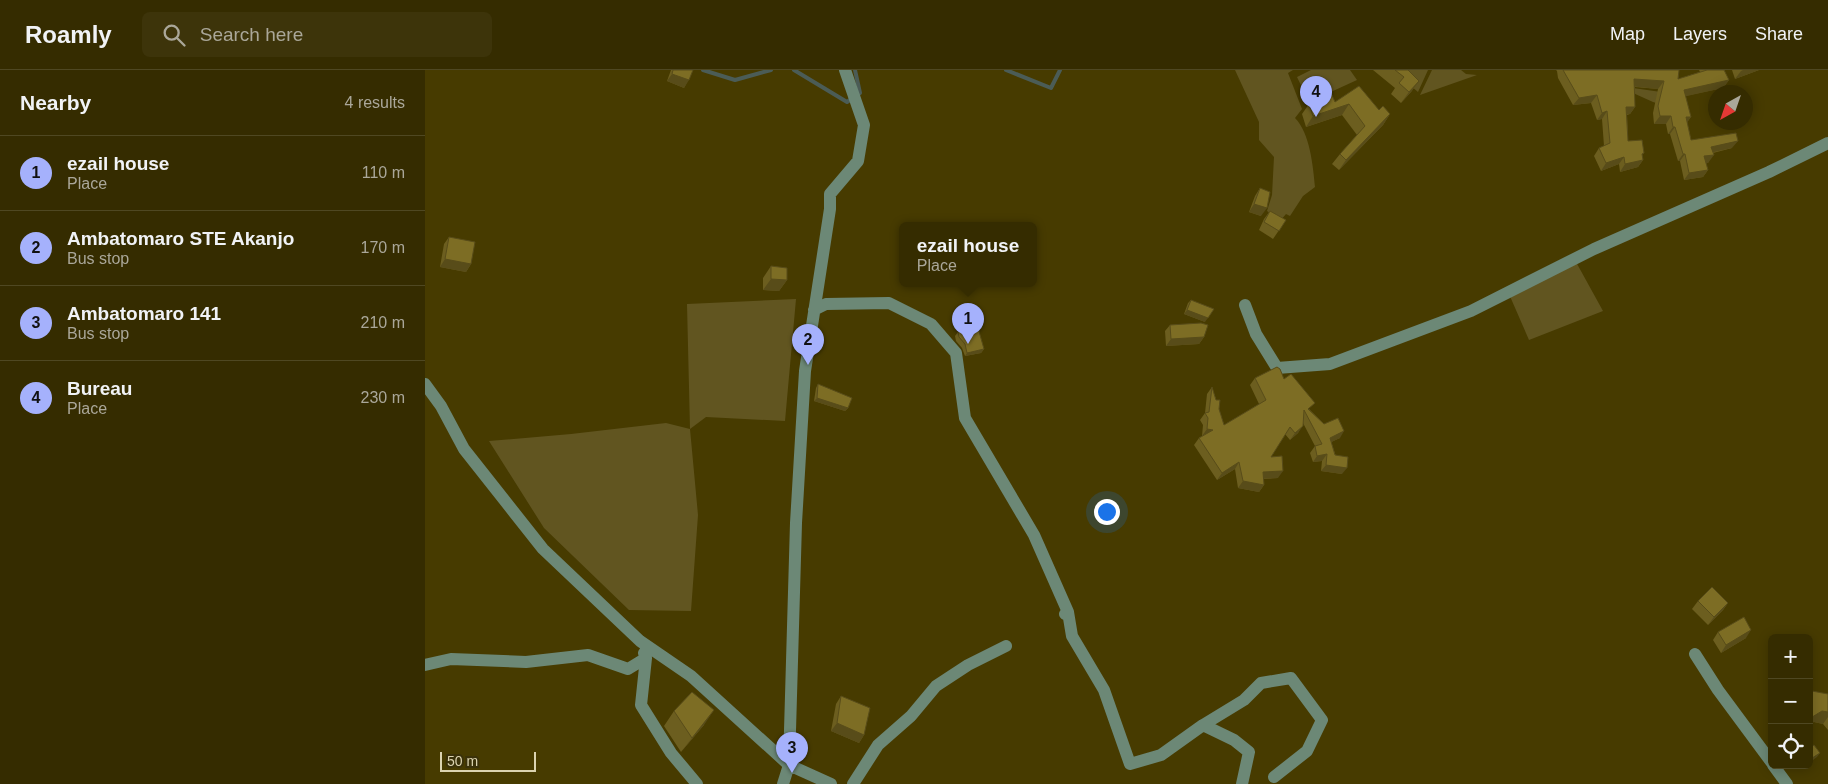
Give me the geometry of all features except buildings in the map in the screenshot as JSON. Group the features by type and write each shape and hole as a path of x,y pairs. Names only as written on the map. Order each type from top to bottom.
{"street":[{"path":"783,784 789,765 796,533 805,372 830,209 830,194 858,161 864,125 845,70"},
{"path":"1245,306 1256,334 1277,368 1330,364 1471,311 1594,248 1769,172 1828,143"},
{"path":"814,310 826,304 889,303 931,324 956,354 965,418 1034,536 1067,613 1072,636 1104,690 1131,764 1161,755 1203,725 1244,700 1261,683 1291,678 1322,720 1307,751 1274,777"},
{"path":"425,384 441,406 465,449 543,549 640,642 691,676 789,765 831,784"},
{"path":"640,642 646,658 641,705 671,753 697,784"},
{"path":"853,784 878,745 911,716 936,686 968,665 1006,646"},
{"path":"1695,654 1718,690 1768,759"},
{"path":"425,665 451,659 526,662 589,655 628,669 646,658"},
{"path":"1203,725 1234,740 1249,752 1242,784"},
{"path":"1776,769 1787,784"}],"shaded area":[{"path":"1235,70 1293,70 1288,73 1302,109 1295,118 1300,124 1307,141 1312,160 1315,187 1303,196 1290,216 1286,214 1280,221 1267,211 1272,195 1274,157 1259,140 1259,122"},
{"path":"1311,70 1350,70 1357,80 1309,102 1297,77"},
{"path":"1392,70 1428,70 1418,92"},
{"path":"1432,70 1461,70 1466,74 1477,75 1420,95"},
{"path":"1633,88 1675,94 1676,109 1633,93"},
{"path":"1576,262 1603,311 1529,340 1509,294"},
{"path":"796,299 785,421 706,417 690,429 687,304"},
{"path":"666,423 690,429 698,515 691,611 629,610 544,528 489,441"}],"waterway":[{"path":"703,70 735,80 771,70"},
{"path":"794,70 847,102 860,93 855,70"},
{"path":"1006,70 1051,88 1060,70"}],"place":[{"name":"Bureau","path":"1316,117"},
{"name":"ezail house","path":"968,344"},
{"name":"Ambatomaro STE Akanjo","path":"808,365"},
{"name":"Ambatomaro 141","path":"792,773"}]}
